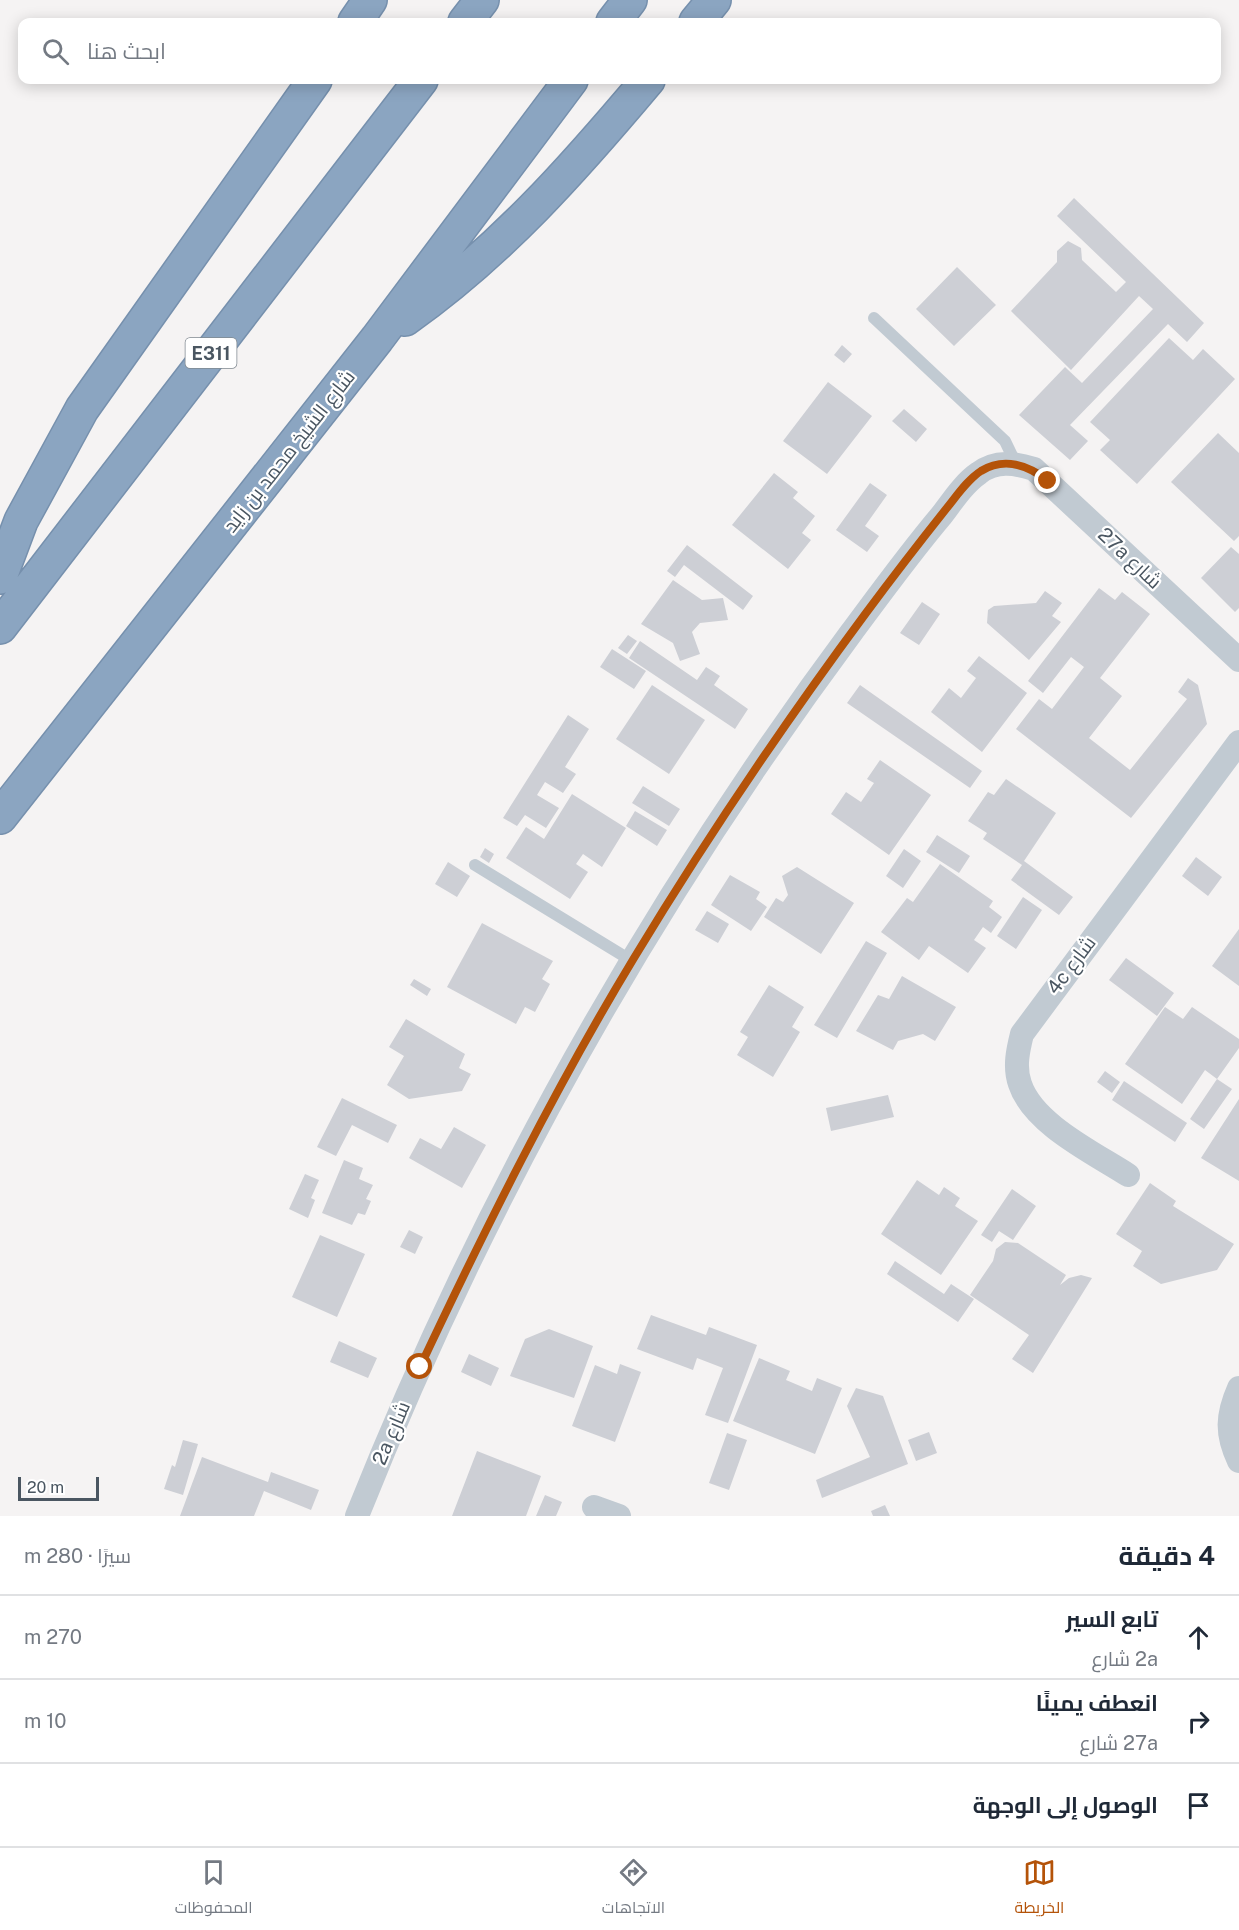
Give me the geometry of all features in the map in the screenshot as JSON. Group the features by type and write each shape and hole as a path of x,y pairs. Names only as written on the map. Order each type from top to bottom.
{"highway":[{"path":"358,18 370,0"},
{"path":"468,18 482,0"},
{"path":"616,18 630,0"},
{"path":"699,18 714,0"},
{"path":"0,577 21,521 82,410 312,84"},
{"name":"E311","path":"0,627 418,84"},
{"name":"شارع الشيخ محمد بن زايد","path":"0,817 377,339 568,84"},
{"path":"377,339 462,275 502,240 576,164 645,84"}],"street":[{"name":"2a شارع","path":"357,1516 420,1367 459,1283 537,1132 632,961 708,838 792,714 906,558 966,484 980,471 998,464 1016,464"},
{"name":"27a شارع","path":"1016,464 1034,469 1048,481 1239,660"},
{"name":"4c شارع","path":"1128,1176 1049,1123 1031,1106 1019,1084 1016,1058 1022,1034 1239,742"},
{"path":"1239,1388 1231,1405 1228,1425 1231,1443 1239,1461"},
{"path":"594,1507 619,1516"}],"lane":[{"path":"874,318 1005,441 1016,464"},
{"path":"475,865 632,961"}],"building":[{"path":"1074,198 1204,323 1187,342 1168,324 1070,425 1088,441 1070,460 1019,415 1065,367 1082,383 1153,309 1139,296 1071,370 1011,311 1057,262 1057,251 1068,241 1081,248 1082,260 1116,292 1126,282 1057,216"},
{"path":"957,267 996,305 954,346 916,309"},
{"path":"1169,338 1193,360 1203,349 1235,379 1137,484 1100,450 1110,440 1090,422"},
{"path":"842,345 852,354 844,363 834,355"},
{"path":"828,382 872,416 827,474 783,441"},
{"path":"904,409 927,429 916,442 892,421"},
{"path":"1218,433 1239,453 1239,536 1234,541 1171,482"},
{"path":"774,473 798,492 793,498 815,516 802,533 811,540 788,569 732,525"},
{"path":"870,483 887,495 865,526 879,536 867,552 836,530"},
{"path":"687,545 753,596 743,610 684,565 675,577 667,571"},
{"path":"1231,547 1239,554 1239,608 1235,612 1201,578"},
{"path":"673,580 702,600 723,598 728,620 700,623 692,632 700,654 680,661 673,643 641,624"},
{"path":"1099,588 1115,600 1122,592 1150,614 1100,678 1122,696 1089,738 1130,770 1187,699 1178,692 1188,678 1198,685 1207,724 1131,818 1016,729 1039,699 1052,709 1084,667 1071,657 1043,693 1028,681"},
{"path":"1045,591 1062,603 1052,616 1061,622 1029,660 987,623 988,610 994,606 1036,603"},
{"path":"922,602 940,614 919,645 900,633"},
{"path":"628,635 637,641 627,654 618,648"},
{"path":"640,641 697,680 706,667 720,676 714,685 748,709 735,729 629,658"},
{"path":"612,649 646,671 634,689 600,667"},
{"path":"979,656 1027,693 982,752 931,712 949,688 961,698 976,678 967,671"},
{"path":"652,685 705,720 669,774 616,739"},
{"path":"860,685 982,771 970,788 847,703"},
{"path":"568,715 589,729 565,767 576,774 563,793 545,782 537,795 559,808 546,828 525,815 517,826 503,818"},
{"path":"880,760 931,795 889,855 831,814 846,792 861,802 874,783 867,779"},
{"path":"1006,779 1056,813 1024,861 1073,897 1059,915 1011,880 1022,865 983,839 987,833 968,821 988,792 994,795"},
{"path":"643,786 680,809 669,826 632,803"},
{"path":"572,794 626,828 602,867 583,854 576,864 588,872 570,899 506,858 526,827 544,839"},
{"path":"635,811 667,830 657,846 626,826"},
{"path":"937,835 970,856 959,873 926,852"},
{"path":"485,848 494,854 489,863 480,857"},
{"path":"904,849 921,861 903,888 886,876"},
{"path":"1196,857 1222,877 1208,896 1182,876"},
{"path":"448,862 470,876 457,897 435,884"},
{"path":"940,864 993,901 989,907 1002,917 991,933 983,927 974,940 986,948 968,973 929,946 919,960 881,932 907,898 913,902"},
{"path":"797,867 854,903 821,954 764,917 776,898 783,902 788,895 782,876"},
{"path":"730,875 760,892 756,899 767,907 751,931 711,905"},
{"path":"1023,897 1042,910 1016,949 997,936"},
{"path":"707,911 729,924 718,943 695,930"},
{"path":"482,923 553,961 542,979 550,984 535,1012 525,1007 516,1024 447,987"},
{"path":"1239,929 1239,986 1212,966"},
{"path":"866,941 887,953 837,1038 814,1025"},
{"path":"1126,958 1174,993 1157,1016 1109,980"},
{"path":"902,976 956,1007 935,1041 923,1034 898,1041 893,1050 856,1031 878,995 889,999"},
{"path":"414,979 431,989 427,996 410,985"},
{"path":"769,985 804,1007 792,1027 800,1032 773,1077 737,1055 748,1037 740,1032"},
{"path":"1165,1007 1183,1019 1192,1007 1239,1039 1239,1048 1217,1079 1205,1070 1182,1104 1125,1064"},
{"path":"406,1019 465,1054 459,1068 471,1074 462,1091 409,1099 387,1085 404,1056 389,1047"},
{"path":"1105,1071 1120,1082 1112,1093 1097,1082"},
{"path":"1217,1079 1232,1089 1204,1129 1190,1119"},
{"path":"1124,1081 1187,1123 1175,1142 1112,1100"},
{"path":"888,1095 894,1117 831,1131 826,1108"},
{"path":"342,1098 397,1125 388,1143 352,1125 336,1156 317,1147"},
{"path":"1239,1099 1239,1181 1201,1158"},
{"path":"454,1127 486,1145 462,1188 409,1158 420,1138 441,1149"},
{"path":"344,1160 363,1168 359,1179 373,1185 366,1199 371,1201 365,1215 358,1213 352,1225 322,1213"},
{"path":"305,1174 319,1180 311,1198 315,1200 308,1218 289,1209"},
{"path":"917,1180 939,1195 944,1187 960,1198 955,1206 978,1221 941,1275 881,1234"},
{"path":"1150,1183 1176,1201 1173,1206 1234,1244 1217,1270 1161,1284 1133,1266 1142,1251 1116,1234"},
{"path":"1012,1189 1036,1206 1013,1240 999,1231 992,1242 981,1235"},
{"path":"409,1230 423,1237 415,1254 400,1247"},
{"path":"320,1235 365,1254 337,1317 292,1297"},
{"path":"1005,1242 1018,1243 1066,1275 1060,1285 1069,1278 1081,1275 1092,1278 1033,1373 1012,1359 1029,1335 970,1295 993,1261 996,1249"},
{"path":"895,1261 944,1294 951,1284 974,1299 958,1322 887,1274"},
{"path":"651,1315 706,1335 709,1327 757,1345 728,1423 705,1415 723,1368 697,1358 693,1370 637,1349"},
{"path":"549,1329 593,1346 574,1398 510,1376 525,1339"},
{"path":"339,1341 377,1358 368,1378 330,1362"},
{"path":"469,1354 499,1368 491,1386 461,1372"},
{"path":"759,1358 790,1371 786,1380 812,1391 817,1378 842,1388 815,1454 733,1421"},
{"path":"620,1364 641,1372 615,1442 572,1426 595,1365 617,1374"},
{"path":"856,1388 883,1396 908,1464 822,1498 816,1480 870,1457 847,1406"},
{"path":"929,1432 937,1453 916,1461 908,1440"},
{"path":"727,1433 747,1440 729,1490 709,1483"},
{"path":"183,1440 198,1444 183,1495 164,1489 172,1465 175,1467"},
{"path":"477,1451 541,1476 526,1516 452,1516"},
{"path":"202,1457 268,1482 271,1472 319,1490 311,1510 264,1491 254,1516 180,1516"},
{"path":"545,1495 562,1502 556,1516 536,1516"},
{"path":"885,1505 890,1516 873,1516 871,1511"}],"route":[{"path":"420,1367 459,1283 537,1132 632,961 708,838 805,695 906,558 966,484 980,471 998,464 1016,464 1034,469 1048,481"}]}
